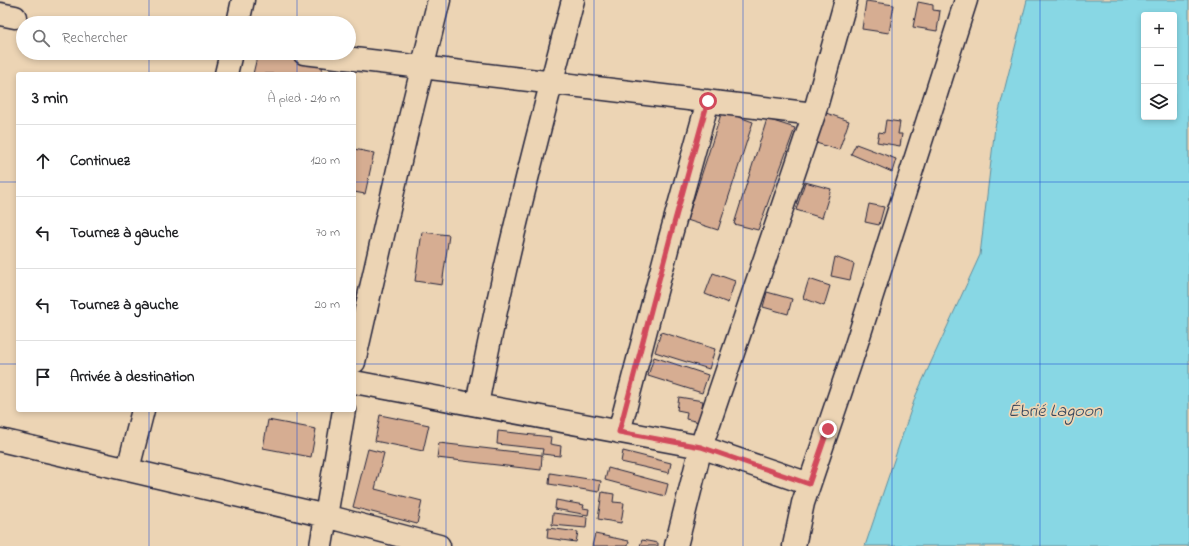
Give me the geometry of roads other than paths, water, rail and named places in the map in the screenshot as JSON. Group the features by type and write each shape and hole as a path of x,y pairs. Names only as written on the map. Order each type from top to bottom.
{"street":[{"path":"240,16 243,0"},
{"path":"356,353 439,0"},
{"path":"477,405 508,254 573,0"},
{"path":"676,546 701,447 814,114 846,0"},
{"path":"794,546 803,503 966,0"},
{"path":"226,72 229,60"},
{"path":"356,60 552,81 814,114"},
{"path":"619,432 668,245 708,101"},
{"path":"356,382 701,447 809,484"},
{"path":"128,469 142,412"},
{"path":"320,546 344,412"},
{"path":"0,440 326,516 439,546"}],"water":[{"name":"Ébrié Lagoon","path":"1027,0 1189,0 1189,546 865,546 916,395 980,255 995,127"}]}
